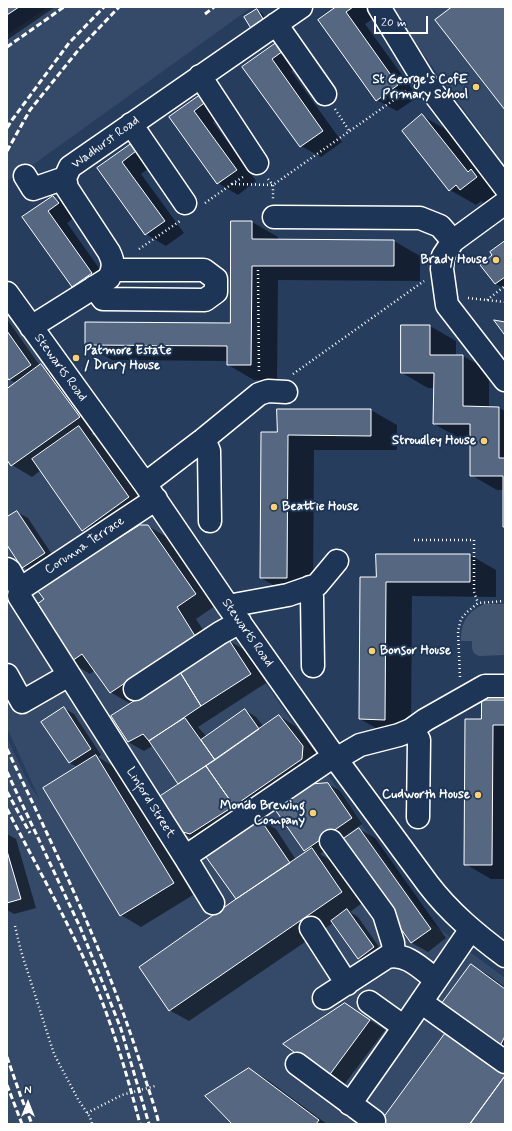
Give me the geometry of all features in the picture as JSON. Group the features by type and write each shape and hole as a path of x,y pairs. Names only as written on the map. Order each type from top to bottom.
{"street":[{"name":"Wadhurst Road","path":"113,270 113,262 109,252 66,188 65,178 70,167 301,7"},
{"path":"378,7 423,79 505,187"},
{"path":"276,24 325,94"},
{"path":"200,76 257,163"},
{"path":"131,124 185,203"},
{"path":"25,176 33,189 65,178"},
{"path":"505,202 453,241 443,256 442,269 448,305 505,380"},
{"path":"274,217 420,218 440,226 453,241"},
{"path":"31,327 94,287 109,278 113,270 204,270 216,279 216,292 205,300 103,300 94,287"},
{"name":"Stewarts Road","path":"7,294 150,492 335,758 440,900 470,929 505,956"},
{"name":"Corunna Terrace","path":"20,593 150,492 204,439 271,392"},
{"path":"204,439 209,451 210,521"},
{"path":"135,689 220,633 234,614 316,584 337,561"},
{"name":"Linford Street","path":"7,569 10,571 20,593 69,675 213,903"},
{"path":"310,587 312,597 313,666"},
{"path":"7,675 22,702 69,675"},
{"path":"185,857 335,758 360,745 399,735 413,729 485,686 505,686"},
{"path":"413,729 419,740 418,817"},
{"path":"331,841 384,914 393,943 394,955"},
{"path":"311,928 347,984"},
{"path":"350,1104 470,929"},
{"path":"324,998 387,957 394,955 401,956 408,960 436,980"},
{"path":"369,1002 404,1027"},
{"path":"421,1002 505,1062"},
{"path":"297,1064 374,1121"}],"path":[{"path":"325,94 350,132"},
{"path":"257,163 273,185 274,217"},
{"path":"258,270 271,392 442,269"},
{"path":"487,301 505,286"},
{"path":"467,298 505,302"},
{"path":"414,540 474,540 474,592 478,603"},
{"path":"467,696 460,689 458,631 462,619 467,612 478,603 505,601"},
{"path":"15,926 54,1054 92,1124"},
{"path":"87,1113 122,1095 155,1086"}],"shaded area":[{"path":"48,7 252,7 30,167 7,181 7,35"},
{"name":"St George's CofE Primary School","path":"389,7 505,7 505,166"},
{"path":"7,317 85,418 426,919 505,978 505,1124 7,1124 7,738 29,784 39,798 7,728"},
{"path":"484,604 505,604 505,655 479,656 473,652 472,641 461,641 462,628 466,618 469,614"}],"building":[{"path":"7,7 19,7 7,15"},
{"path":"336,7 353,7 346,12 398,85 376,101 318,20"},
{"path":"452,7 505,7 505,110 435,20"},
{"path":"257,9 265,22 252,30 244,17"},
{"path":"276,43 283,51 272,59 323,131 300,147 242,67"},
{"path":"203,93 208,100 194,111 237,170 217,184 169,117"},
{"path":"422,114 468,172 471,169 477,177 460,190 456,185 449,191 402,131"},
{"path":"131,144 136,151 122,162 165,221 145,235 97,168"},
{"path":"53,196 59,203 48,211 92,273 72,287 22,217"},
{"path":"231,221 252,221 252,239 394,240 394,266 252,266 251,365 227,365 227,346 85,345 85,322 230,323"},
{"name":"Brady House","path":"505,241 505,277 495,284 480,265 492,255 490,252"},
{"path":"494,320 505,322 505,335"},
{"name":"Stroudley House","path":"401,325 430,325 430,355 463,355 463,406 499,407 499,458 505,458 505,527 503,527 503,476 470,476 470,424 433,424 434,373 401,373"},
{"path":"7,331 31,365 9,380 7,377"},
{"path":"41,364 80,417 11,466 7,460 7,389"},
{"name":"Beattie House","path":"277,409 371,409 371,436 288,435 287,578 260,578 261,432 277,432"},
{"path":"79,426 129,497 82,531 32,459"},
{"path":"17,511 45,553 22,568 7,545 7,517"},
{"path":"140,525 148,525 196,594 177,607 195,636 110,693 82,654 69,663 32,608 44,599 37,590"},
{"name":"Bonsor House","path":"376,554 470,554 470,582 386,582 385,720 359,719 360,577 376,577"},
{"path":"229,640 251,674 201,706 180,672"},
{"path":"180,672 201,706 149,741 143,734 128,742 111,716"},
{"name":"Cudworth House","path":"482,700 505,700 505,725 493,725 492,865 464,865 465,719 481,719"},
{"path":"64,707 91,749 69,763 41,722"},
{"path":"245,709 259,729 215,760 201,740"},
{"path":"279,715 303,746 302,759 234,806 206,766"},
{"path":"185,718 215,760 178,784 149,741"},
{"path":"96,755 174,883 120,916 43,788"},
{"path":"206,766 234,806 190,834 179,831 159,797"},
{"name":"Mondo Brewing Company","path":"328,783 352,818 304,851 274,808 313,784"},
{"path":"260,819 290,863 236,899 206,857"},
{"path":"359,828 431,929 411,943 339,842"},
{"path":"312,848 342,892 169,1011 139,967"},
{"path":"7,851 21,899 7,903"},
{"path":"347,909 374,947 358,959 331,921"},
{"path":"471,964 505,989 505,1036 499,1048 440,1006"},
{"path":"345,1003 370,1020 328,1077 283,1044"},
{"path":"447,1031 505,1073 505,1076 470,1124 379,1124"},
{"path":"249,1068 319,1120 316,1124 232,1124 205,1096"},
{"path":"505,1076 505,1124 470,1124"}],"railway":[{"path":"7,47 64,7"},
{"path":"7,128 69,43 104,7"},
{"path":"7,151 30,110 80,48 119,7"},
{"path":"205,14 214,7"},
{"path":"7,749 64,869 99,950 130,1033 159,1124"},
{"path":"7,772 80,927 100,976 121,1029 149,1124"},
{"path":"7,792 30,833"},
{"path":"7,809 62,914 93,979 119,1051 140,1124"},
{"path":"7,1057 32,1124"},
{"path":"7,1085 22,1124"}],"place":[{"name":"St George's CofE Primary School","path":"476,87"},
{"name":"Brady House","path":"496,260"},
{"name":"Patmore Estate / Drury House","path":"76,358"},
{"name":"Stroudley House","path":"484,441"},
{"name":"Beattie House","path":"274,507"},
{"name":"Bonsor House","path":"372,651"},
{"name":"Cudworth House","path":"478,795"},
{"name":"Mondo Brewing Company","path":"313,813"}]}
